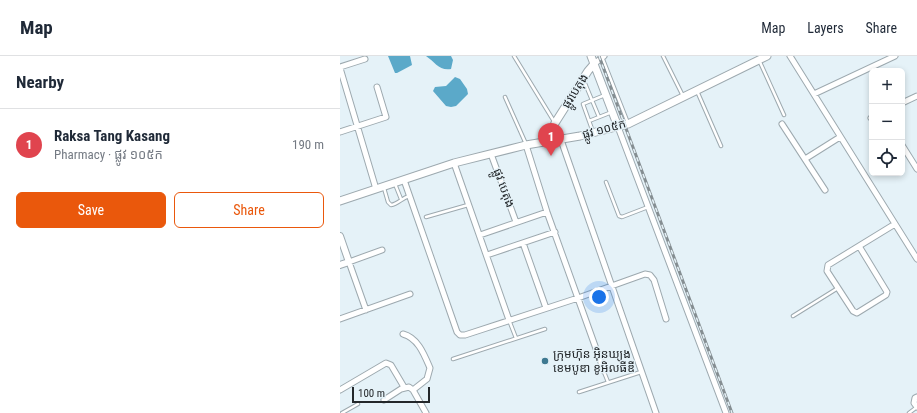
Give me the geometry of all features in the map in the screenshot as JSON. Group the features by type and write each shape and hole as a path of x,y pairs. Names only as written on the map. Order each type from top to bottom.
{"main road":[{"name":"ផ្លូវបេតុង","path":"592,56 618,127"},
{"name":"ផ្លូវ ១០៥ក","path":"340,201 454,162 526,145 561,140 628,124 767,56"},
{"name":"ផ្លូវបេតុង","path":"548,142 555,123 583,78 594,64"}],"street":[{"path":"594,64 603,56"},
{"path":"790,56 917,259"},
{"path":"814,94 895,56"},
{"path":"365,59 340,67 356,127 376,189"},
{"path":"340,132 386,116 377,87"},
{"path":"905,102 917,96"},
{"path":"782,124 825,190"},
{"path":"618,127 726,413"},
{"path":"805,158 840,137"},
{"path":"561,140 656,413"},
{"path":"526,145 547,212 604,371"},
{"path":"905,150 917,169"},
{"name":"ផ្លូវ បេតុង","path":"491,154 516,222"},
{"path":"454,162 509,320"},
{"path":"404,180 457,332 460,335 465,335 578,298 645,274 650,275 654,280 666,319"},
{"path":"480,235 547,212"},
{"path":"859,246 887,291 887,294 857,313 853,311 827,271 828,265 859,246 895,224"},
{"path":"487,255 554,232"},
{"path":"340,236 366,310"},
{"path":"523,243 546,308"},
{"path":"340,265 382,250"},
{"path":"340,319 410,294"},
{"path":"403,334 416,340 430,368 427,378 413,390"},
{"path":"340,390 386,363 390,365 404,387"},
{"path":"384,400 404,387 409,387 413,390 426,413"},
{"path":"917,397 914,400 914,403 917,407"}],"lane":[{"path":"514,56 555,123"},
{"path":"603,56 628,124"},
{"path":"663,56 683,96"},
{"path":"759,60 784,115"},
{"path":"583,78 599,117"},
{"path":"696,90 721,146"},
{"path":"593,133 583,104 606,94"},
{"path":"505,97 526,145"},
{"path":"589,121 613,112"},
{"path":"606,182 619,216 622,217 648,207"},
{"path":"395,183 401,199"},
{"path":"384,186 389,204 391,205 409,196"},
{"path":"426,217 469,204"},
{"path":"793,316 838,288"},
{"path":"509,320 516,338"},
{"path":"453,359 545,329"},
{"path":"604,371 608,382"},
{"path":"579,392 642,372"},
{"path":"342,413 358,404"},
{"path":"909,413 917,407"}],"water":[{"path":"388,56 410,56 412,65 395,73"},
{"path":"426,56 451,56 453,60 451,69 443,69 437,66"},
{"path":"455,77 460,79 467,89 468,94 456,106 446,106 433,91 435,87 446,86"}],"railway":[{"path":"599,56 732,413"}],"place":[{"name":"Raksa Tang Kasang","path":"551,156"},
{"name":"ក្រុមហ៊ុន អ៊ិនឃ្យុង ខេមបូឌា ខូអិលធីឌី","path":"545,361"}]}
